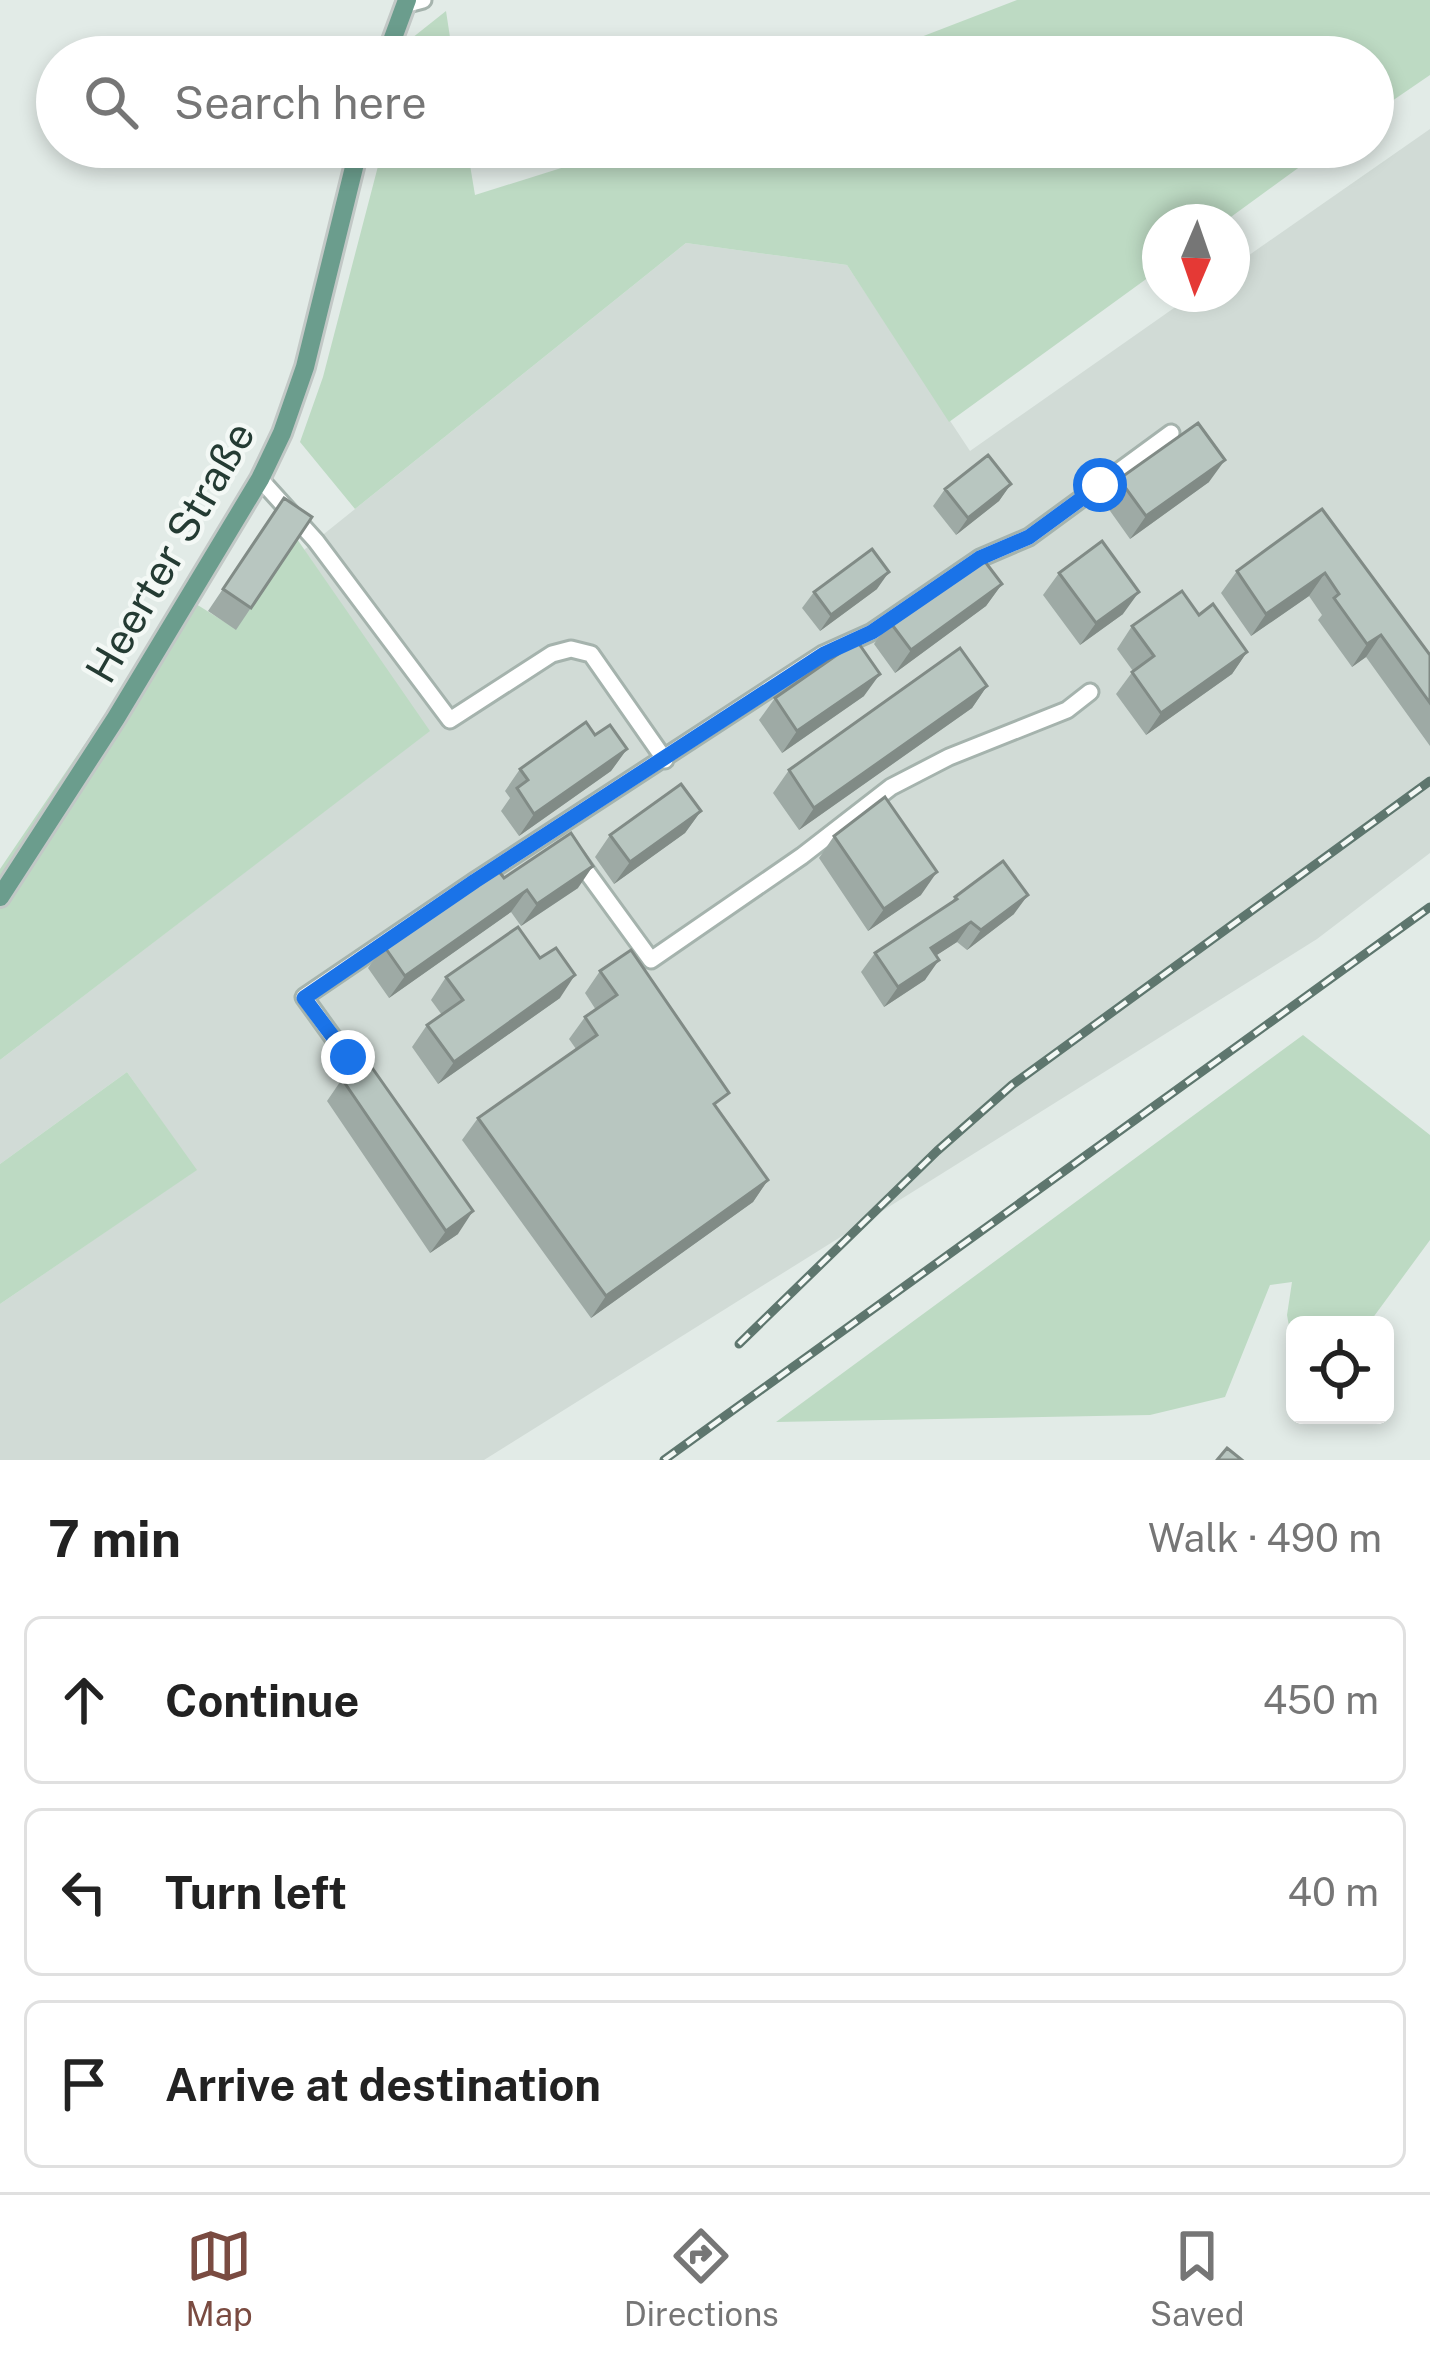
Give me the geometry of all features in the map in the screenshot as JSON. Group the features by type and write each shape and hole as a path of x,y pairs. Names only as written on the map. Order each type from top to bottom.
{"main road":[{"path":"396,36 411,2"},
{"name":"Heerter Straße","path":"0,897 116,718 260,479 282,433 304,367 354,168"}],"lane":[{"path":"379,1100 304,998 824,654 872,632 980,558 1029,537 1172,434"},
{"path":"260,479 316,541 450,719 552,654 571,649 591,654 665,760"},
{"path":"557,831 652,960 891,788 950,758 1050,718 1090,692"}],"shaded area":[{"path":"1430,129 1430,853 1317,939 484,1460 0,1460 0,1304 196,1170 127,1072 0,1164 0,1060 429,731 304,550 686,243 847,265 970,451 1168,312 1250,312 1250,254 1374,168 1394,168 1394,154"}],"green space":[{"path":"1017,0 1430,0 1430,75 1394,100 1394,36 924,36"},
{"path":"446,11 450,36 415,36"},
{"path":"378,168 470,168 475,195 561,168 1298,168 1249,204 1142,204 1142,282 949,422 847,265 686,243 355,509 300,442 323,377"},
{"path":"297,539 430,731 0,1060 0,869 152,645 180,594 236,629"},
{"path":"1303,1035 1430,1135 1430,1240 1374,1316 1287,1316 1292,1282 1270,1285 1225,1397 1150,1415 776,1422"},
{"path":"127,1072 197,1170 0,1304 0,1164"}],"building":[{"path":"1198,423 1225,460 1146,516 1119,479"},
{"path":"988,455 1011,484 968,518 945,489"},
{"path":"284,498 312,517 251,608 223,589"},
{"path":"1322,509 1430,655 1430,703 1381,635 1367,644 1334,598 1339,594 1325,573 1266,614 1237,571"},
{"path":"1102,541 1139,592 1096,623 1059,573"},
{"path":"872,549 889,572 831,615 814,592"},
{"path":"983,559 1002,584 911,650 890,622"},
{"path":"1182,591 1199,615 1213,604 1247,652 1161,713 1132,672 1154,656 1132,626"},
{"path":"857,641 880,674 797,731 775,698"},
{"path":"960,648 987,686 814,808 789,770"},
{"path":"586,722 595,735 610,725 627,749 534,814 517,788 528,780 520,769"},
{"path":"681,784 701,811 630,862 610,835"},
{"path":"885,797 937,872 884,909 834,836"},
{"path":"571,833 593,866 537,904 527,890 405,976 384,946 497,869 504,878"},
{"path":"1003,861 1028,895 981,930 971,922 931,948 939,960 898,987 875,953 957,899"},
{"path":"518,927 540,958 556,948 575,975 454,1062 427,1025 463,1000 446,977"},
{"path":"631,950 729,1093 714,1104 768,1180 606,1296 478,1118 597,1035 585,1017 617,995 600,971"},
{"path":"368,1062 473,1211 446,1231 342,1079"},
{"path":"1227,1448 1242,1460 1217,1460"}],"railway":[{"path":"739,1344 937,1151 1012,1085 1430,781"},
{"path":"664,1460 1430,907"}],"route":[{"path":"348,1057 304,998 824,654 872,632 980,558 1029,537 1100,485"}]}
